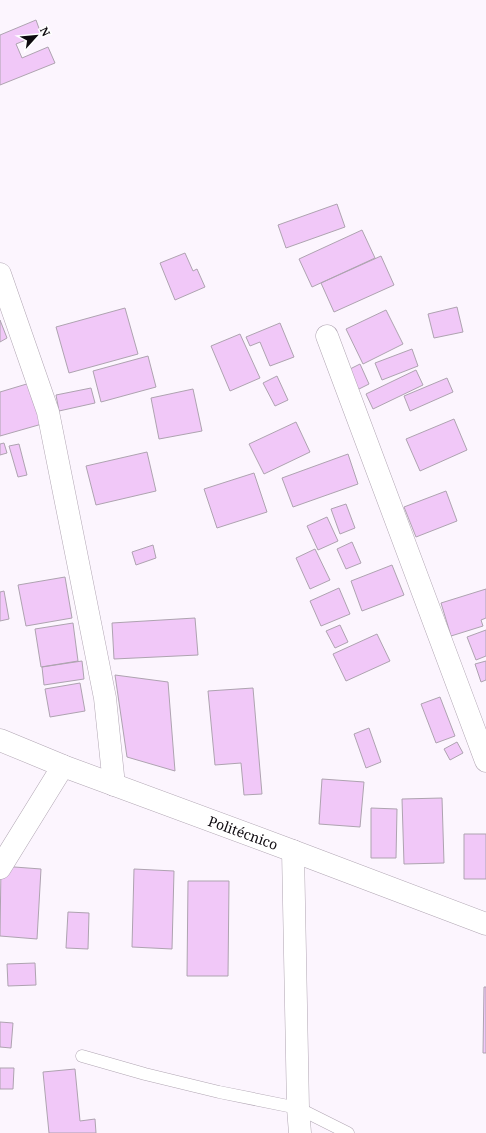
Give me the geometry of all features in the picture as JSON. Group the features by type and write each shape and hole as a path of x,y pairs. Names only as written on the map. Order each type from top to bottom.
{"street":[{"path":"0,274 48,412 105,698 114,785"},
{"path":"327,336 486,761"},
{"name":"Politécnico","path":"0,740 63,766 486,924"},
{"path":"0,868 63,766"},
{"path":"293,851 298,1108 300,1133"}],"lane":[{"path":"82,1056 145,1074 220,1092 298,1108 348,1133"}],"building":[{"path":"36,20 41,34 16,44 22,58 48,47 55,63 0,85 0,35"},
{"path":"337,204 345,227 286,248 278,225"},
{"path":"362,230 375,258 312,287 299,259"},
{"path":"185,253 193,271 197,269 205,287 175,300 160,263"},
{"path":"381,256 394,285 334,312 321,283"},
{"path":"457,307 463,332 434,338 428,314"},
{"path":"125,308 138,354 69,373 56,327"},
{"path":"386,310 403,344 363,364 346,329"},
{"path":"0,320 7,338 0,342"},
{"path":"280,323 294,357 270,366 260,342 250,346 246,337"},
{"path":"240,334 260,378 230,391 211,346"},
{"path":"412,349 418,366 382,380 375,363"},
{"path":"148,356 156,387 101,402 93,371"},
{"path":"360,364 369,384 357,390 348,370"},
{"path":"416,370 423,385 373,409 366,394"},
{"path":"277,376 288,400 275,406 263,383"},
{"path":"447,378 453,392 410,411 404,396"},
{"path":"30,383 42,424 0,436 0,392"},
{"path":"91,388 95,403 59,411 56,395"},
{"path":"193,389 202,431 159,439 151,398"},
{"path":"454,419 467,450 420,471 406,439"},
{"path":"296,422 310,452 264,474 249,444"},
{"path":"4,443 7,453 0,455 0,444"},
{"path":"19,444 27,475 18,477 9,446"},
{"path":"147,452 156,491 96,505 86,466"},
{"path":"348,454 358,484 293,507 282,478"},
{"path":"254,473 267,512 217,528 204,489"},
{"path":"446,491 457,521 416,537 404,507"},
{"path":"346,504 355,528 340,534 331,509"},
{"path":"327,517 338,541 318,550 307,526"},
{"path":"352,542 361,563 346,569 337,549"},
{"path":"153,545 156,558 136,565 132,552"},
{"path":"315,549 330,580 310,589 296,558"},
{"path":"392,565 404,595 362,611 351,581"},
{"path":"65,577 72,618 26,626 18,585"},
{"path":"339,588 350,614 321,626 310,601"},
{"path":"486,589 486,618 481,620 483,626 451,636 441,603"},
{"path":"4,591 9,619 0,621 0,592"},
{"path":"195,618 198,655 114,659 112,623"},
{"path":"73,623 78,661 41,667 35,629"},
{"path":"340,625 348,642 335,648 326,631"},
{"path":"486,630 486,656 476,660 467,637"},
{"path":"377,634 390,661 346,681 333,654"},
{"path":"82,661 84,679 44,685 42,667"},
{"path":"486,661 486,680 481,682 475,664"},
{"path":"115,675 168,682 175,771 127,757"},
{"path":"80,683 85,711 50,717 45,689"},
{"path":"253,688 262,794 244,795 241,763 215,765 208,691"},
{"path":"440,697 455,736 436,743 421,704"},
{"path":"369,728 381,762 366,768 354,734"},
{"path":"457,742 463,753 450,760 444,749"},
{"path":"322,779 364,782 360,827 319,824"},
{"path":"442,798 444,863 404,864 402,799"},
{"path":"371,808 397,809 396,858 371,858"},
{"path":"464,834 486,834 486,879 464,879"},
{"path":"1,866 41,869 37,939 0,936"},
{"path":"134,869 174,871 172,949 132,947"},
{"path":"188,881 229,881 228,976 187,976"},
{"path":"68,912 89,913 88,949 66,948"},
{"path":"35,963 36,985 8,986 7,964"},
{"path":"484,987 486,987 486,1053 483,1053"},
{"path":"0,1022 13,1023 11,1048 0,1047"},
{"path":"0,1068 14,1068 13,1089 0,1089"},
{"path":"75,1069 80,1121 95,1119 96,1133 49,1133 43,1072"}]}
